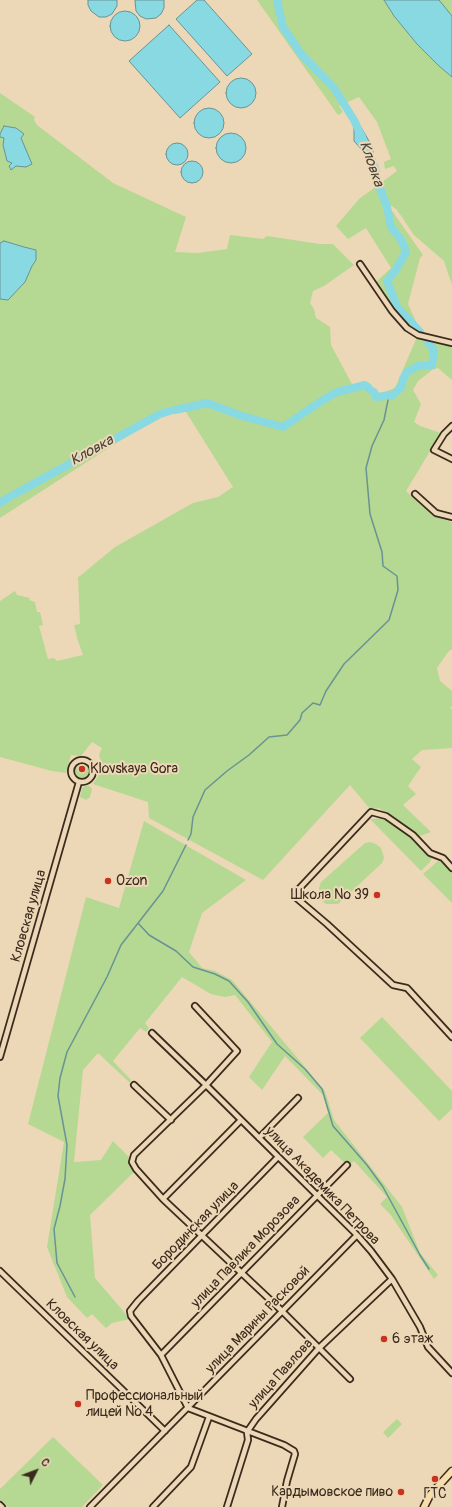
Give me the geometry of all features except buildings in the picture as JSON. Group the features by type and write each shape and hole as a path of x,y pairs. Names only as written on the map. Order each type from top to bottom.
{"main road":[{"path":"424,1507 430,1495 452,1470"}],"street":[{"path":"360,264 392,312 407,328 418,335 452,343"},
{"path":"452,426 444,434 434,450 452,459"},
{"path":"415,494 436,513 452,517"},
{"path":"77,761 86,761 92,766 93,775 87,782 79,782 72,777 72,768 77,761"},
{"name":"Кловская улица","path":"0,1057 79,782"},
{"path":"452,868 443,858 430,853 413,835 386,816 371,812 296,892 294,896 315,912 393,985 406,988 452,1037"},
{"path":"195,1006 237,1051 206,1085 134,1155 132,1162 136,1169 163,1199 282,1311 350,1379"},
{"name":"улица Академика Петрова","path":"152,1034 206,1085 357,1235 392,1279 420,1327 428,1347 452,1373"},
{"path":"134,1084 171,1120"},
{"path":"259,1138 298,1098"},
{"path":"163,1199 241,1120"},
{"name":"Бородинская улица","path":"161,1355 131,1316 130,1311 278,1157"},
{"name":"улица Павлика Морозова","path":"161,1355 347,1165"},
{"name":"улица Марины Расковой","path":"90,1507 357,1235"},
{"name":"Кловская улица","path":"0,1271 165,1431"},
{"name":"улица Павлова","path":"228,1507 248,1440 247,1432 256,1419 318,1348 392,1279"},
{"path":"161,1355 188,1408 288,1447 294,1451 295,1454 287,1481 282,1507"},
{"path":"157,1506 191,1467 209,1417"}],"green space":[{"path":"257,0 384,0 394,16 417,44 452,77 452,285 444,261 414,235 397,210 388,205 423,255 420,258 408,304 417,324 425,333 416,332 390,306 376,282 391,268 366,228 348,239 336,226 359,199 397,171 394,166 385,169 384,162 391,159 377,122 359,97 339,106 343,112 338,115"},
{"path":"439,0 452,0 452,16 451,15"},
{"path":"0,93 35,117 34,120 37,125 113,183 186,217 175,252 198,253 227,249 230,235 263,239 267,236 320,244 333,244 354,265 324,286 313,291 310,303 314,309 316,318 330,327 331,345 353,386 365,384 373,388 379,394 395,388 417,337 452,345 452,380 438,368 432,370 418,381 413,390 421,404 414,422 420,426 441,433 406,491 433,516 452,522 452,649 448,652 437,668 440,681 452,691 452,706 450,708 452,709 452,748 422,750 412,759 421,767 408,786 416,794 403,805 431,832 420,836 379,808 370,809 350,785 263,880 149,818 148,802 93,784 100,773 102,765 99,755 102,748 92,742 81,756 71,755 66,773 52,771 0,757 0,601 15,591 17,595 30,598 29,600 35,602 37,612 40,612 43,625 39,626 48,659 54,658 57,661 83,655 74,625 80,624 78,577 115,547 193,503 218,497 233,487 186,412 166,411 0,518"},
{"path":"77,762 85,762 90,767 88,778 85,780 77,780 72,775 72,767"},
{"path":"86,785 92,789 90,797 86,800 80,797 82,788"},
{"path":"384,818 412,837 432,858 421,871 370,819"},
{"path":"144,821 246,880 202,913 189,952 202,968 215,971 232,980 325,1091 334,1120 402,1207 420,1253 438,1275 434,1279 390,1214 380,1204 387,1197 354,1161 348,1166 331,1150 323,1158 303,1137 328,1113 323,1095 285,1056 262,1090 249,1077 272,1042 235,995 225,997 211,994 182,977 145,1023 149,1028 146,1032 140,1028 113,1061 131,1080 130,1083 98,1053 83,1070 74,1162 101,1160 113,1141 130,1158 134,1172 90,1215 95,1278 130,1319 112,1323 106,1328 92,1314 87,1318 67,1297 47,1247 64,1142 28,1124 86,897 119,908"},
{"path":"370,842 381,848 384,858 382,863 338,904 326,904 322,901 319,896 321,882 365,843"},
{"path":"438,861 442,862 452,873 452,903 423,874"},
{"path":"382,1017 452,1091 452,1109 439,1121 360,1038"},
{"path":"397,1419 402,1424 388,1438 383,1432"},
{"path":"53,1437 103,1485 82,1507 8,1507 0,1500 0,1489"}],"water":[{"path":"88,0 117,0 117,6 112,14 106,17 99,17 91,11 88,5"},
{"path":"135,0 164,0 164,8 161,14 156,18 146,19 140,16 136,11"},
{"path":"197,0 204,0 252,54 227,76 176,19"},
{"path":"384,0 439,0 452,16 452,77 417,44 394,16"},
{"path":"125,11 136,15 140,26 136,37 125,41 114,37 110,26 114,15"},
{"path":"169,25 220,82 180,118 129,61"},
{"path":"241,78 252,82 256,93 252,104 241,108 230,104 226,93 230,82"},
{"path":"209,108 220,112 224,123 220,134 209,138 198,134 194,123 198,112"},
{"path":"4,126 16,128 24,134 21,138 32,164 26,167 16,166 11,170 9,166 12,163 7,161 3,145 4,138 0,137"},
{"path":"354,126 361,127 373,148 373,162 354,141"},
{"path":"231,133 242,137 246,148 242,159 231,163 220,159 216,148 220,137"},
{"path":"177,143 185,146 188,154 185,162 177,165 169,162 166,154 169,146"},
{"path":"192,161 200,164 203,172 200,180 192,183 184,180 181,172 184,164"},
{"path":"4,241 36,250 36,260 25,282 8,300 0,299 0,243"}],"waterway":[{"name":"Кловка","path":"277,0 283,27 301,54 334,88 354,120 362,137"},
{"name":"Кловка","path":"369,153 387,207 391,227 402,241 406,252 395,271 387,281 397,307 420,332"},
{"name":"Кловка","path":"175,410 207,403 242,416 283,427 337,392 365,385 374,392 376,397 393,395 402,386 403,379 407,372 418,366 432,365 434,352 427,341"},
{"path":"188,840 191,834 193,817 205,790 269,737 287,735 300,720 302,713 313,703 320,705 326,691 344,664 389,620 398,590 397,576 383,566 382,552 370,514 366,468 372,446 384,420 389,395"},
{"name":"Кловка","path":"15,494 160,414 170,411"},
{"name":"Кловка","path":"0,503 11,496"},
{"path":"75,1297 57,1263 54,1229 65,1179 67,1145 58,1096 60,1078 67,1052 107,977 121,945 163,891 186,845"},
{"path":"138,923 149,935 176,951 193,967 215,974 229,981 248,1002 277,1044 305,1069 322,1089 333,1126 367,1165 383,1187 429,1269"}],"place":[{"name":"Klovskaya Gora","path":"82,769"},
{"name":"Ozon","path":"108,881"},
{"name":"Школа № 39","path":"377,895"},
{"name":"6 этаж","path":"384,1339"},
{"name":"Профессиональный лицей № 4","path":"78,1404"},
{"name":"ГТС","path":"435,1479"},
{"name":"Кардымовское пиво","path":"401,1492"}]}
